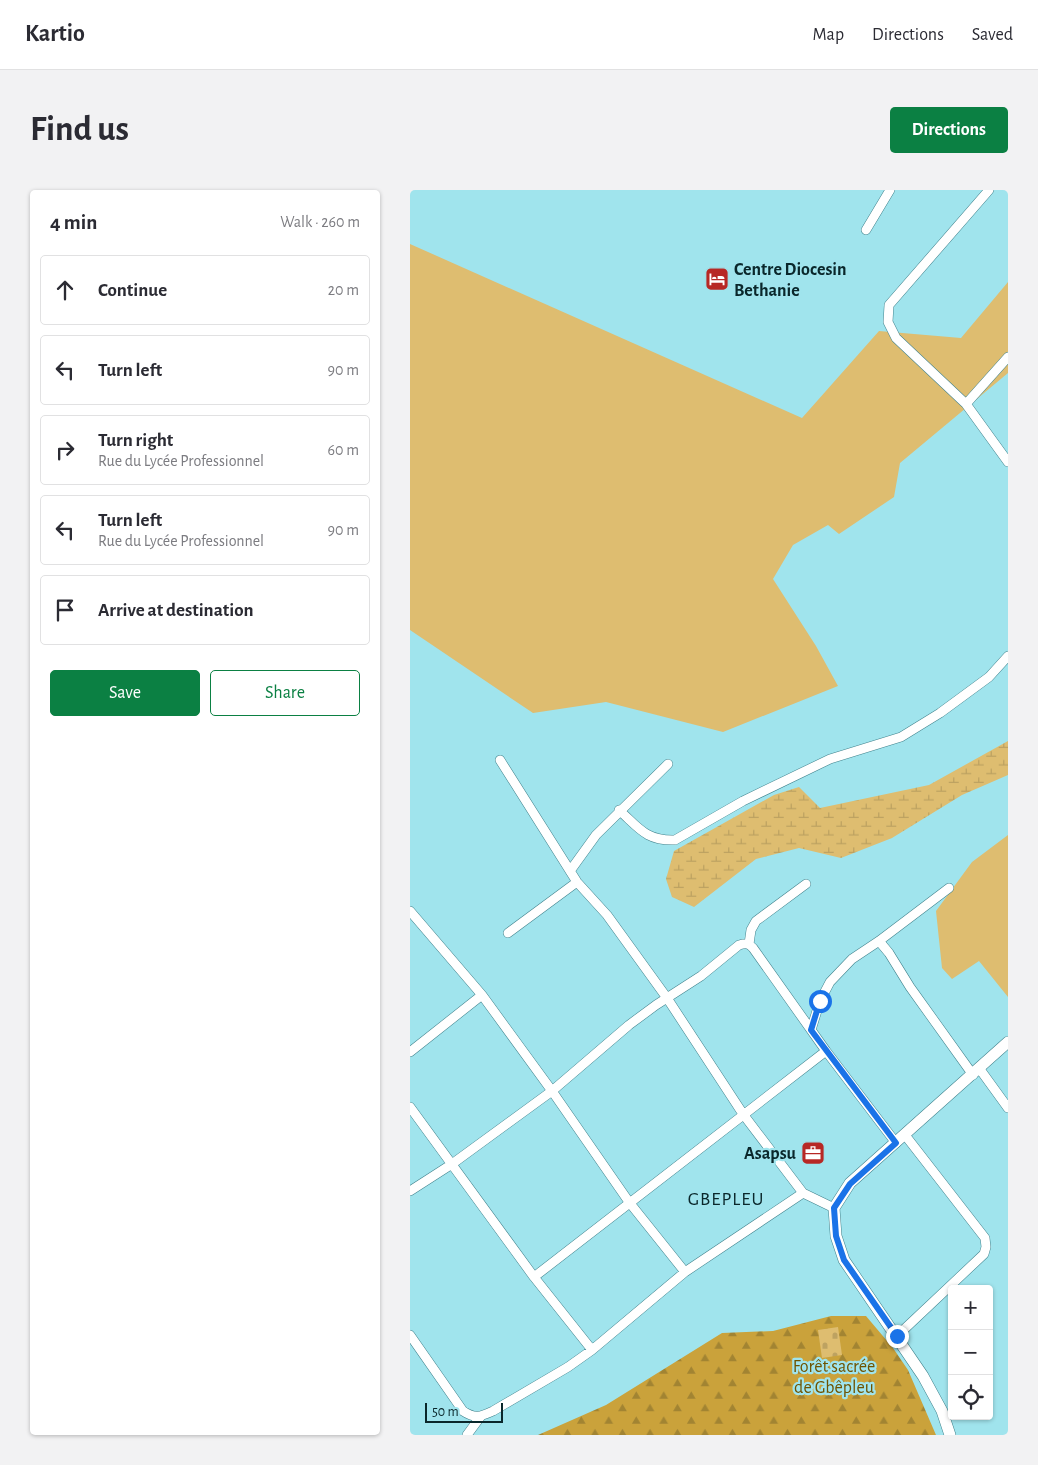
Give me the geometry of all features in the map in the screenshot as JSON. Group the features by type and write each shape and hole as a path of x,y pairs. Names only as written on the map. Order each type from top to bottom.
{"main road":[{"path":"950,1435 942,1412 923,1376 844,1260 836,1236 834,1208 850,1184 1008,1042"}],"street":[{"path":"866,230 890,190"},
{"path":"989,190 889,305 888,322 896,338 966,404 1008,462"},
{"path":"966,404 1008,357"},
{"path":"619,810 648,836 662,840 675,840 744,801 830,759 902,737 940,713 989,677 1008,656"},
{"path":"500,760 577,882 607,915 668,998 744,1114 803,1193 834,1208"},
{"path":"570,871 596,835 619,810 668,764"},
{"path":"508,934 577,882"},
{"path":"806,884 756,921 750,930 749,944 826,1051 985,1238 986,1247 984,1254 897,1336"},
{"path":"811,1030 820,1001 830,982 852,959 949,888"},
{"path":"410,911 482,995 629,1202 685,1272"},
{"path":"879,941 889,953 910,987 976,1072 1008,1108"},
{"path":"410,1190 452,1164 552,1091 629,1025 656,1005 701,976 739,945 749,944"},
{"path":"410,1052 482,995"},
{"path":"534,1277 826,1051"},
{"path":"410,1107 534,1277 592,1350"},
{"path":"410,1335 463,1412 471,1416 481,1416 493,1411 568,1367 592,1350 685,1272 803,1193"},
{"path":"467,1435 481,1416"}],"green space":[{"path":"410,244 802,418 879,331 961,338 1008,282 1008,373 900,463 894,497 839,534 828,525 793,545 773,579 816,646 838,686 723,732 606,702 533,713 410,630"},
{"path":"1008,741 1008,775 962,795 892,838 841,858 799,848 756,859 694,907 672,897 666,879 674,851 774,795 799,787 820,808 929,785"},
{"path":"1008,835 1008,997 979,961 952,979 942,968 936,911 972,862"},
{"name":"Forêt sacrée de Gbêpleu","path":"831,1316 866,1316 893,1348 908,1370 936,1435 538,1435 606,1405 722,1333 773,1331"},
{"path":"838,1327 842,1355 822,1358 818,1330"}],"place":[{"name":"Centre Diocesin Bethanie","path":"717,279"},
{"name":"Asapsu","path":"813,1153"}],"district":[{"name":"GBEPLEU","path":"726,1198"}],"route":[{"path":"820,1001 811,1030 896,1143 850,1184 834,1208 836,1236 844,1260 897,1336"}]}
